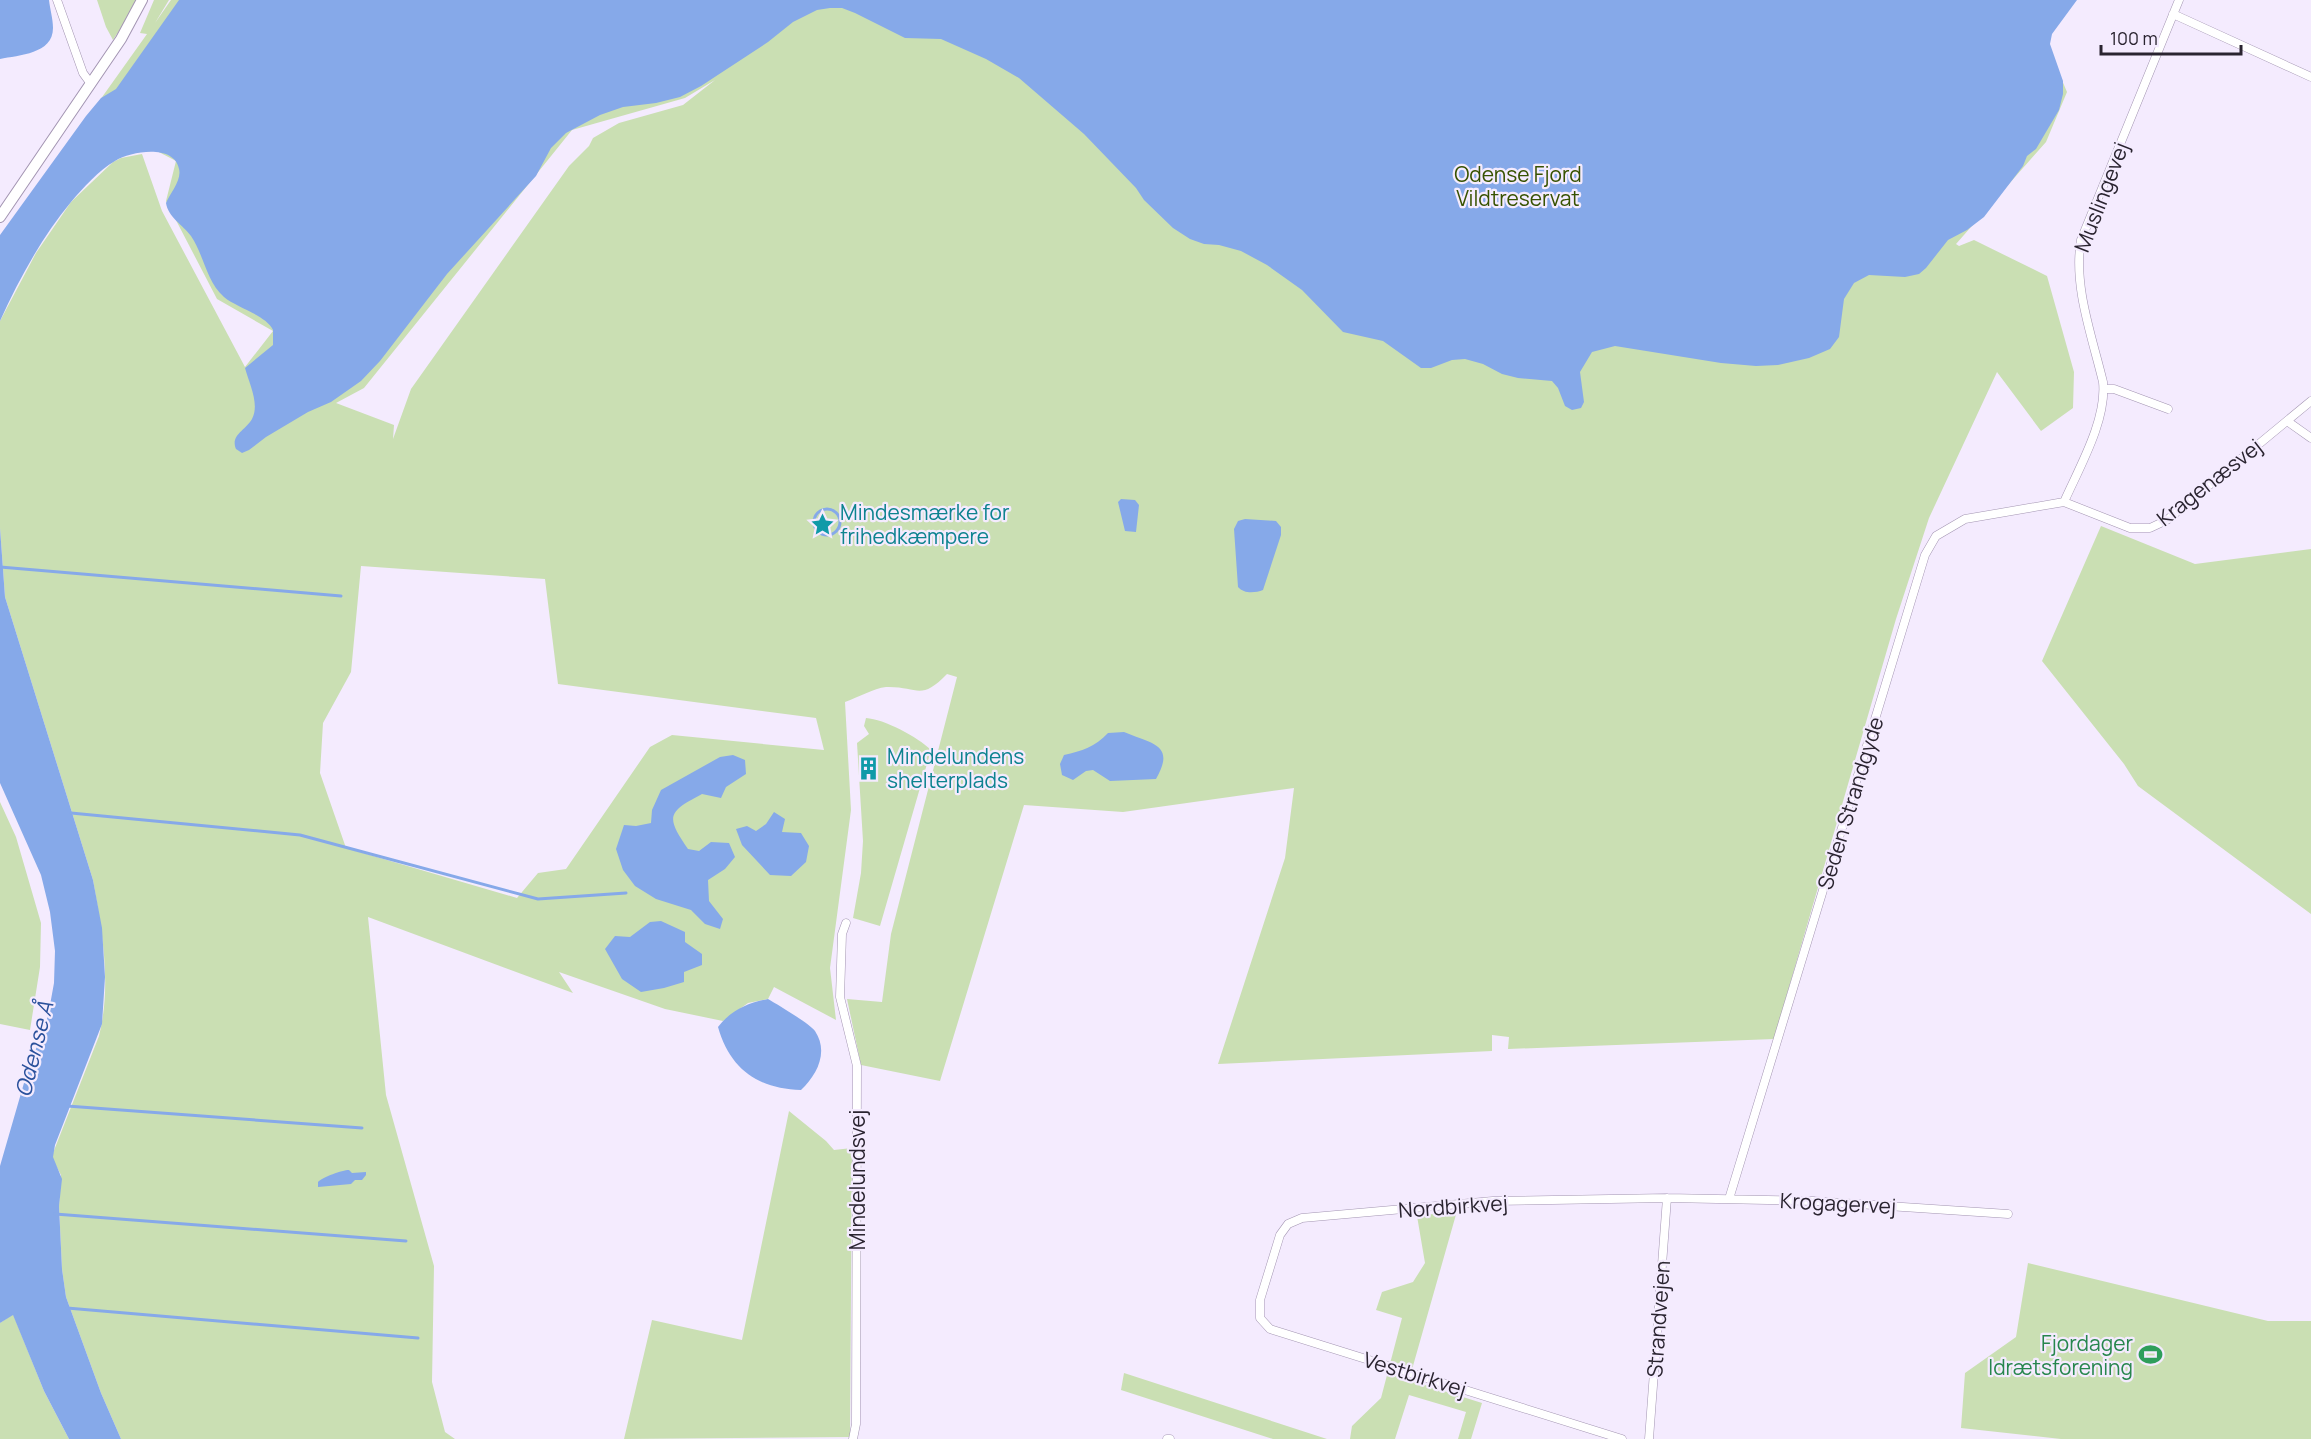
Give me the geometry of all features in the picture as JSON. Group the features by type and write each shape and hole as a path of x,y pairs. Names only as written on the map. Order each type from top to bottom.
{"street":[{"path":"57,0 83,73 91,84"},
{"path":"0,217 121,39 142,0"},
{"name":"Muslingevej","path":"2064,502 2100,418 2104,389 2079,281 2077,260 2081,240 2179,0"},
{"path":"2173,14 2311,77"},
{"path":"2104,389 2114,389 2168,409"},
{"name":"Kragenæsvej","path":"2064,502 2130,528 2150,528 2167,520 2311,401"},
{"path":"2287,421 2311,438"},
{"name":"Seden Strandgyde","path":"1729,1199 1925,555 1936,536 1965,519 2064,502"},
{"name":"Mindelundsvej","path":"846,923 842,934 840,997 857,1066 856,1424 854,1439"},
{"name":"Krogagervej","path":"1667,1198 1903,1205 2008,1214"},
{"name":"Nordbirkvej","path":"1269,1268 1280,1235 1288,1224 1302,1218 1493,1201 1667,1198"},
{"name":"Strandvejen","path":"1649,1439 1667,1198"},
{"name":"Vestbirkvej","path":"1269,1268 1260,1300 1260,1318 1270,1329 1622,1439"}],"green space":[{"path":"97,0 139,0 113,40 106,27"},
{"path":"154,0 169,0 155,23 171,0 2065,0 2059,8 2047,45 2067,92 2046,142 1956,244 1959,246 1974,240 2047,276 2074,372 2073,408 2041,431 1997,372 1929,518 1896,619 1774,1039 1508,1049 1509,1037 1492,1035 1492,1051 1218,1064 1285,858 1294,788 1123,812 1024,805 940,1081 861,1065 847,999 882,1002 891,934 957,677 947,674 931,688 918,691 897,687 881,688 845,702 851,810 830,968 836,1020 774,987 768,999 748,1003 723,1021 665,1009 559,972 573,993 368,917 386,1095 434,1266 432,1382 445,1432 455,1439 121,1439 101,1393 66,1297 62,1269 59,1206 61,1175 53,1160 53,1153 99,1036 105,997 104,958 93,880 5,597 0,528 0,321 36,253 71,202 113,162 142,154 162,211 245,367 273,331 217,299 166,201 176,161 111,127 100,100 147,34 140,33","holes":["715,80 683,105 619,123 593,138 589,146 569,166 411,389 393,439 394,425 336,403 364,388 572,130 685,98","361,566 545,579 558,684 816,718 824,750 672,735 650,747 566,869 538,873 517,898 346,848 320,773 323,723 351,672"]},
{"path":"2101,526 2195,564 2311,549 2311,914 2138,786 2124,764 2042,661"},
{"path":"866,718 900,730 931,750 880,926 853,918 861,873 863,841 857,743 869,734 864,726"},
{"path":"0,802 16,837 41,923 40,967 30,1030 0,1024"},
{"path":"789,1111 834,1150 852,1148 850,1437 624,1439 652,1320 742,1340"},
{"path":"1457,1211 1409,1380 1482,1403 1471,1439 1458,1439 1466,1412 1409,1395 1395,1439 1350,1439 1352,1426 1381,1398 1402,1318 1376,1310 1382,1292 1413,1282 1425,1263 1417,1216"},
{"name":"Fjordager Idrætsforening","path":"2028,1263 2268,1321 2311,1321 2311,1439 2061,1439 1961,1428 1965,1373 2016,1337"},
{"path":"13,1314 44,1391 69,1439 0,1439 0,1323"},
{"path":"1124,1373 1327,1439 1273,1439 1121,1390"}],"water":[{"path":"0,0 49,0 53,21 52,37 34,52 0,59"},
{"name":"Odense Fjord Vildtreservat","path":"179,0 2077,0 2052,34 2050,44 2063,81 2063,94 2059,110 2036,149 2027,156 2023,166 1984,217 1967,230 1948,240 1919,274 1905,277 1869,275 1854,283 1844,299 1839,337 1830,349 1809,358 1778,365 1756,366 1721,363 1615,346 1592,352 1580,372 1584,402 1581,408 1572,410 1565,406 1558,388 1552,381 1502,374 1483,364 1465,359 1452,360 1431,368 1421,368 1383,341 1343,332 1302,290 1267,265 1241,251 1190,239 1173,228 1144,200 1136,188 1084,134 1019,78 986,59 941,39 905,38 842,8 817,10 793,22 768,42 701,86 680,97 623,107 600,115 566,133 551,148 536,176 447,274 380,361 361,381 331,402 308,412 242,453 236,449 235,440 252,419 255,407 245,368 273,345 273,330 264,320 230,301 218,291 191,236 167,208 166,203 179,173 176,161 169,156 161,153 141,153 122,157 103,169 60,215 23,274 0,321 0,235 86,116 101,98 116,89"},
{"path":"1121,499 1135,500 1139,505 1136,532 1125,531 1118,502"},
{"path":"1245,519 1276,521 1281,527 1281,535 1263,590 1257,592 1246,592 1238,587 1234,529 1238,521"},
{"path":"0,528 5,597 93,880 102,928 105,977 102,1024 55,1145 53,1157 62,1179 59,1206 62,1269 66,1297 101,1393 121,1439 69,1439 44,1391 13,1315 0,1323 0,1166 26,1076 48,1016 54,983 55,951 50,912 41,875 0,783"},
{"path":"1124,732 1152,743 1162,752 1162,767 1156,779 1110,781 1093,770 1086,771 1073,780 1062,775 1060,764 1064,755 1088,748 1108,733"},
{"path":"733,755 745,760 746,774 726,787 721,798 702,794 682,806 674,816 673,822 688,849 699,851 711,842 729,843 735,857 725,869 708,880 709,901 723,919 720,929 705,924 691,910 656,899 635,886 623,870 616,849 624,825 636,826 651,823 652,810 661,790 720,757"},
{"path":"774,812 785,819 782,832 801,833 809,846 806,862 791,876 770,875 742,845 736,829 747,826 756,831 766,824"},
{"path":"661,921 685,932 685,942 702,954 702,965 684,972 684,982 641,992 622,979 605,949 615,936 630,937 650,922"},
{"path":"768,999 807,1023 819,1039 821,1055 819,1063 812,1077 801,1090 772,1086 759,1081 738,1065 723,1042 718,1027 728,1016 740,1008"},
{"path":"349,1170 352,1173 366,1172 366,1175 362,1180 355,1180 351,1184 318,1187 318,1182 324,1178"}],"waterway":[{"path":"827,509 836,513 840,522 836,531 827,535 818,531 814,522 818,513 827,509"},
{"path":"0,567 341,596"},
{"path":"71,813 300,835 538,899 626,893"},
{"path":"67,1106 362,1128"},
{"path":"55,1214 406,1241"},
{"path":"67,1308 418,1338"}],"place":[{"name":"Mindesmærke for frihedkæmpere","path":"822,524"},
{"name":"Mindelundens shelterplads","path":"869,768"},
{"name":"Fjordager Idrætsforening","path":"2151,1355"}],"water label":[{"name":"Odense Å","path":"34,1049"}]}
